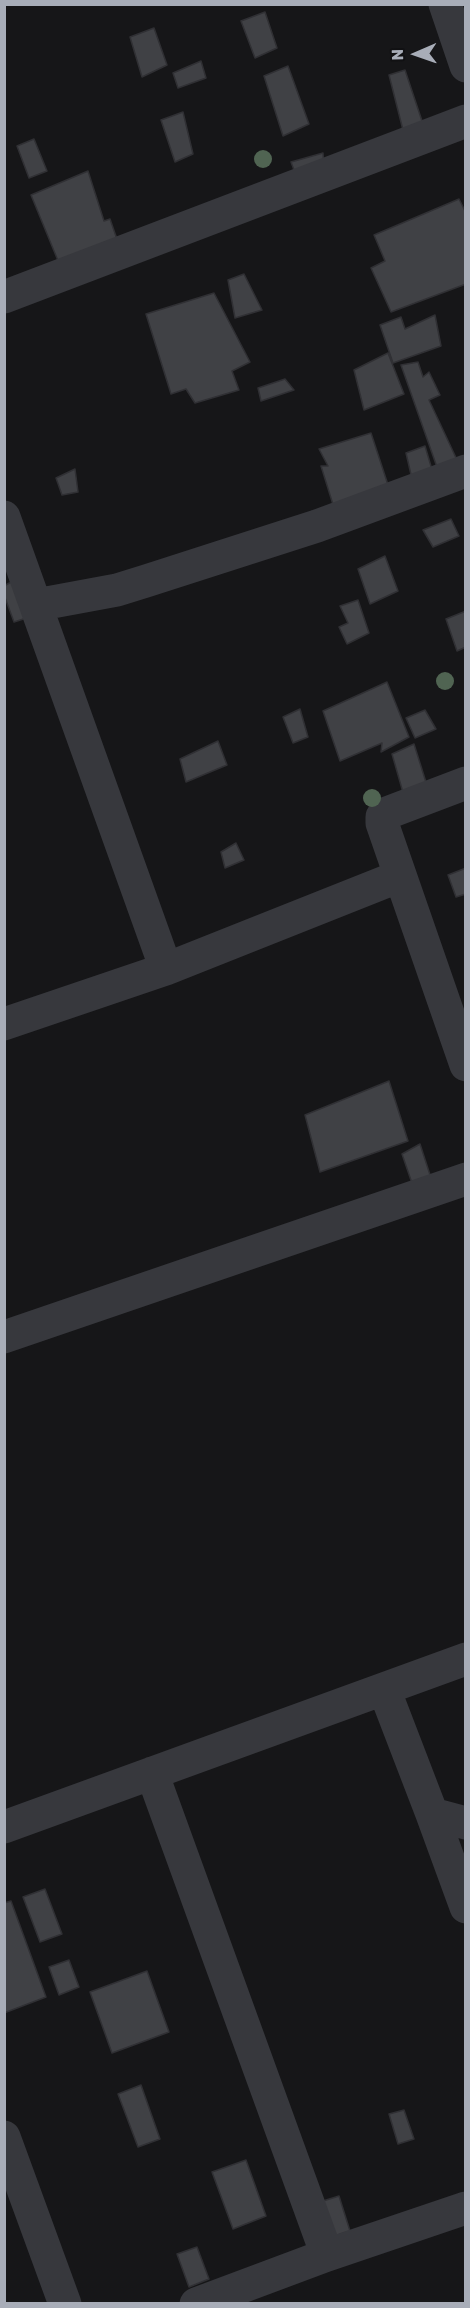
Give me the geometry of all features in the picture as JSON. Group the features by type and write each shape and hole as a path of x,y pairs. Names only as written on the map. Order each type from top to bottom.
{"street":[{"path":"445,4 465,66"},
{"path":"4,297 465,121"},
{"path":"36,605 117,590 146,581 317,526 465,471"},
{"path":"4,518 15,576 36,605 166,969"},
{"path":"465,783 387,813 382,817 382,824 465,1065"},
{"path":"4,1024 166,969 400,876"},
{"path":"4,1337 465,1179"},
{"path":"4,1827 465,1659"},
{"path":"384,1689 465,1907"},
{"path":"152,1773 327,2255"},
{"path":"432,1814 465,1822"},
{"path":"4,2137 16,2203 65,2304"},
{"path":"196,2304 327,2255 465,2208"}],"building":[{"path":"265,12 277,48 255,58 241,21"},
{"path":"154,28 167,65 142,77 130,37"},
{"path":"201,61 206,78 178,88 173,73"},
{"path":"288,66 309,124 283,136 264,76"},
{"path":"405,70 425,130 405,138 389,75"},
{"path":"183,112 193,154 175,162 161,120"},
{"path":"34,139 47,171 29,178 17,146"},
{"path":"323,153 324,169 297,178 291,162"},
{"path":"88,171 104,221 110,219 119,245 61,268 31,195"},
{"path":"459,199 466,213 466,284 391,312 371,268 385,261 374,235"},
{"path":"244,274 262,310 235,318 228,280"},
{"path":"214,293 250,362 232,371 239,390 195,403 186,389 171,394 146,314"},
{"path":"435,315 441,346 393,363 380,325 401,317 405,329"},
{"path":"388,353 404,394 364,410 354,370"},
{"path":"418,362 423,377 429,372 440,395 429,400 458,462 438,470 401,365"},
{"path":"285,379 294,390 261,401 258,388"},
{"path":"371,433 391,494 335,511 321,466 328,466 319,449"},
{"path":"425,446 433,473 412,479 406,453"},
{"path":"75,469 78,492 62,495 56,478"},
{"path":"451,519 459,536 433,547 423,530"},
{"path":"385,556 398,591 370,604 358,569"},
{"path":"20,577 33,616 14,622 4,595 4,586"},
{"path":"358,600 369,633 347,644 339,627 348,623 340,606"},
{"path":"466,611 466,647 457,651 446,619"},
{"path":"387,682 409,737 381,752 382,743 340,761 323,711"},
{"path":"300,709 308,737 293,743 283,717"},
{"path":"425,710 436,729 415,738 406,718"},
{"path":"218,741 227,765 186,782 180,759"},
{"path":"414,744 430,795 406,803 392,754"},
{"path":"236,843 244,860 225,868 221,852"},
{"path":"466,868 466,894 456,897 448,875"},
{"path":"389,1081 408,1141 320,1172 305,1115"},
{"path":"420,1144 433,1184 415,1192 402,1154"},
{"path":"45,1889 62,1934 40,1942 23,1897"},
{"path":"11,1901 46,1997 4,2013 4,1903"},
{"path":"69,1960 79,1987 59,1995 49,1967"},
{"path":"147,1971 169,2032 112,2053 90,1992"},
{"path":"141,2085 160,2139 138,2147 118,2094"},
{"path":"404,2110 414,2139 398,2144 389,2114"},
{"path":"246,2160 266,2216 233,2229 212,2172"},
{"path":"339,2196 350,2231 335,2236 323,2201"},
{"path":"197,2247 209,2279 189,2287 177,2254"}]}
